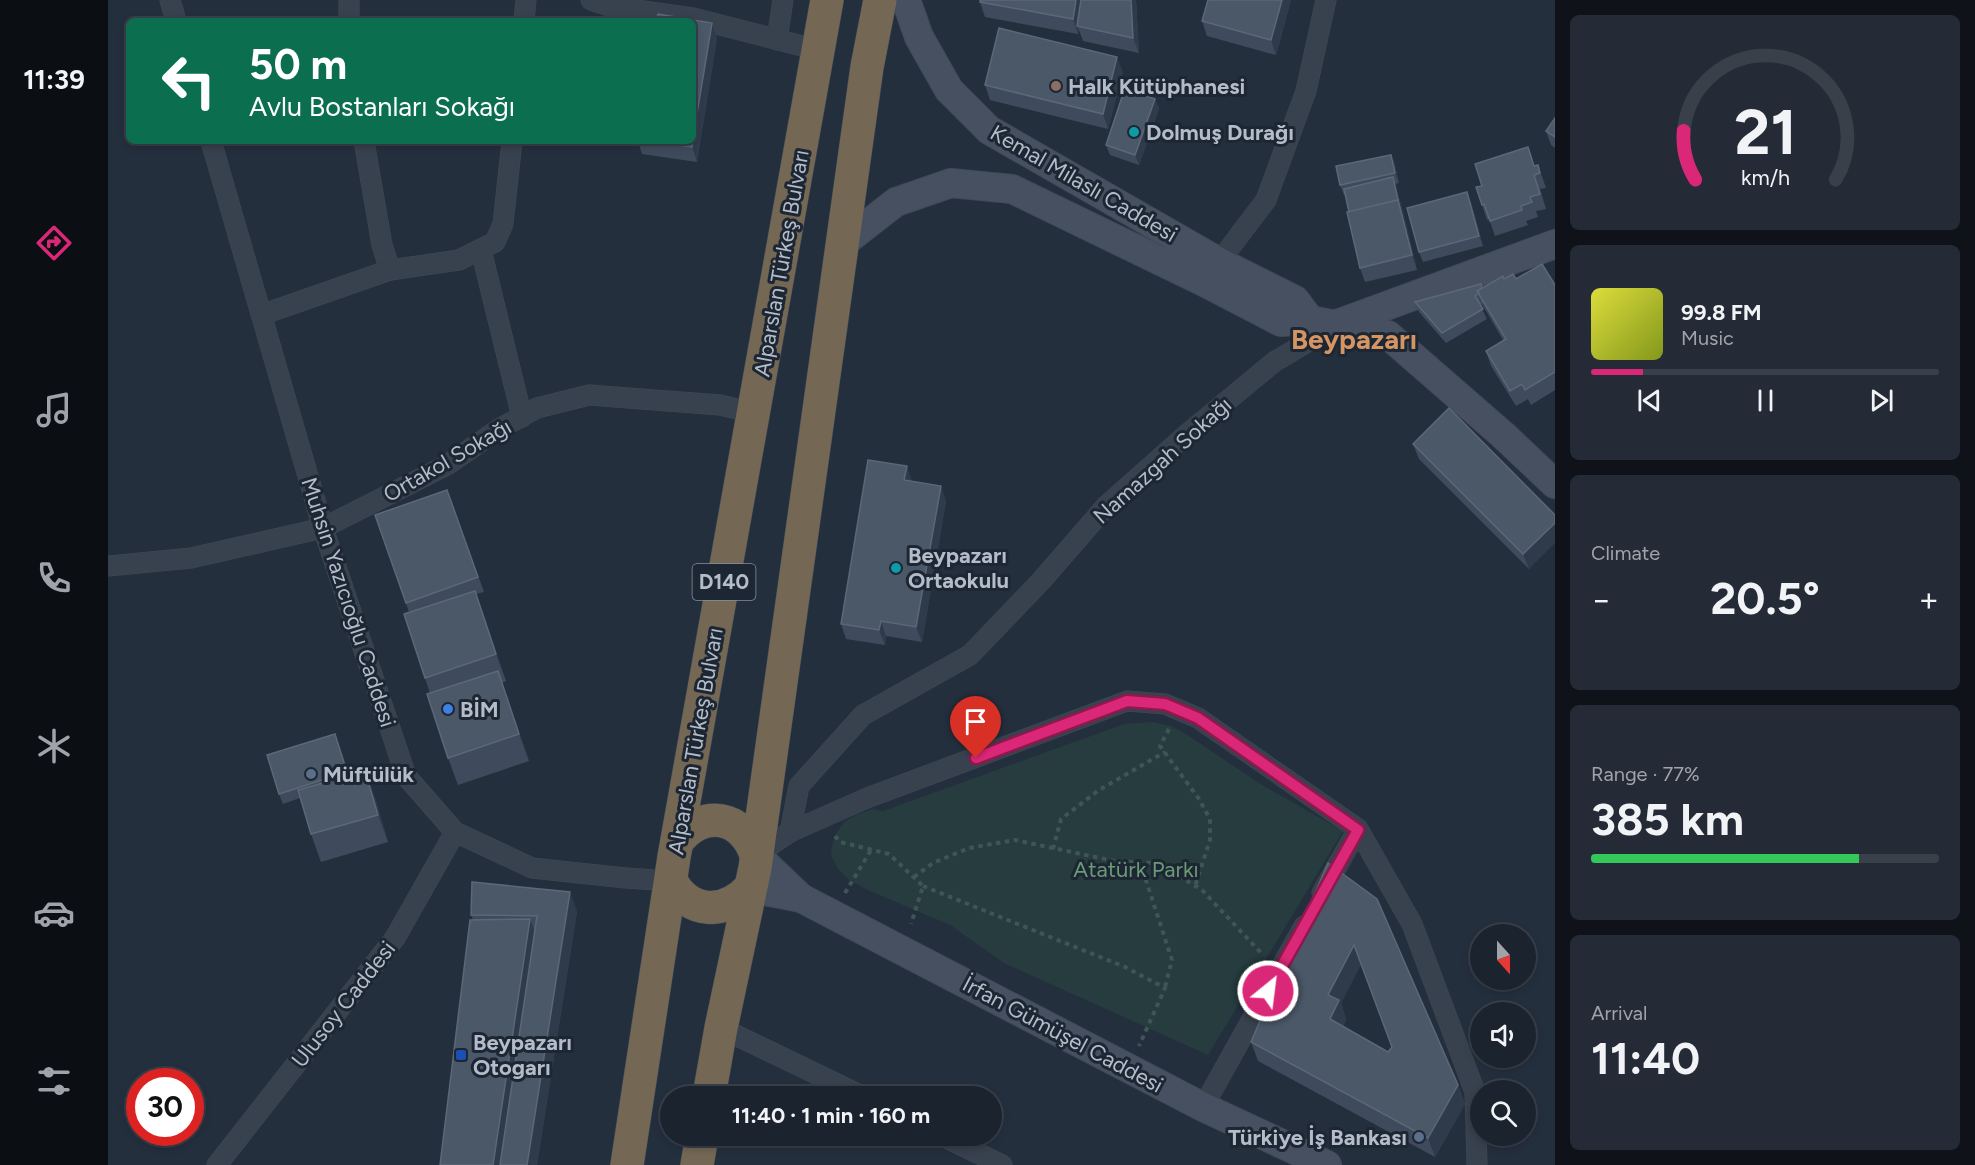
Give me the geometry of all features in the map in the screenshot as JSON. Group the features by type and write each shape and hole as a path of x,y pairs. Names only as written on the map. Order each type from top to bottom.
{"highway":[{"name":"Alparslan Türkeş Bulvarı","path":"627,1165 677,842 827,0"},
{"path":"711,1086 756,855 867,67 880,0"},
{"path":"677,842 683,834 702,822 724,821 735,825 745,833 756,855"},
{"path":"671,881 680,895 687,900 710,908 733,903 750,888"},
{"path":"697,1165 700,1146"}],"street":[{"path":"170,0 175,18"},
{"path":"348,18 349,0"},
{"path":"524,18 526,0"},
{"path":"591,0 609,6 693,18"},
{"path":"777,40 783,0"},
{"name":"Kemal Milaslı Caddesi","path":"906,0 919,37 949,90 989,130 1219,262 1295,300 1323,322"},
{"path":"1219,262 1266,200 1306,91 1326,0"},
{"path":"696,19 818,50"},
{"name":"Muhsin Yazıcıoğlu Caddesi","path":"212,144 323,528 406,776 455,832 532,868 671,881"},
{"path":"365,144 382,245 390,270"},
{"path":"261,315 390,270 459,260 495,242 503,224 512,144"},
{"name":"Kemal Milaslı Caddesi","path":"842,244 896,202 951,183 1012,189 1281,322 1323,322 1388,335 1503,435 1555,484"},
{"path":"1323,322 1555,244"},
{"path":"481,250 522,417"},
{"name":"Namazgah Sokağı","path":"790,832 799,786 863,715 970,655 1041,581 1107,505 1187,434 1323,322"},
{"name":"Ortakol Sokağı","path":"108,566 191,558 323,528 447,465 499,429 537,408 589,395 720,405 754,413"},
{"path":"756,855 790,832 867,798 1127,701 1165,704 1198,718 1358,830 1412,924 1475,1092 1476,1165"},
{"path":"1203,1107 1358,830"},
{"name":"Ulusoy Caddesi","path":"217,1165 395,938 455,832"},
{"name":"İrfan Gümüşel Caddesi","path":"756,855 801,898"},
{"name":"İrfan Gümüşel Caddesi","path":"750,888 801,898 1203,1107 1328,1165"},
{"path":"721,1028 841,1086"},
{"path":"963,1146 1002,1165"}],"path":[{"path":"1179,710 1160,746 1199,799 1210,819 1210,840 1195,886"},
{"path":"1053,849 1061,819 1099,790 1165,752"},
{"path":"822,819 840,842 889,854 923,886 1125,967 1165,988"},
{"path":"914,877 933,863 969,848 1015,840 1114,861 1158,863 1202,890 1278,972"},
{"path":"833,914 871,850"},
{"path":"1130,1068 1165,988 1172,960 1140,862"},
{"path":"903,950 923,886"}],"green space":[{"name":"Atatürk Parkı","path":"1152,722 1171,726 1186,734 1262,785 1343,831 1208,1055 1004,963 950,925 849,880 838,869 832,857 831,850 835,835 844,822 856,815 873,809 883,811 1124,724"}],"building":[{"path":"980,0 1076,0 1073,19 980,2"},
{"path":"1081,0 1131,0 1133,38 1077,26"},
{"path":"1208,0 1282,0 1271,40 1202,21"},
{"path":"658,14 682,18 657,18"},
{"path":"696,20 712,23 696,120"},
{"name":"Halk Kütüphanesi","path":"999,28 1117,57 1103,114 985,85"},
{"name":"Dolmuş Durağı","path":"1125,88 1155,99 1135,155 1106,145"},
{"path":"1555,118 1555,137 1546,131"},
{"path":"672,144 692,144 692,147"},
{"path":"1528,147 1534,166 1538,165 1540,173 1534,175 1540,194 1530,197 1532,202 1521,206 1522,210 1490,221 1476,187 1482,186 1475,164"},
{"path":"1391,155 1395,173 1340,185 1336,166"},
{"path":"1393,177 1398,200 1349,212 1344,189"},
{"path":"1467,192 1479,236 1419,252 1407,208"},
{"path":"1398,200 1412,255 1360,268 1347,212"},
{"path":"1542,264 1555,285 1555,372 1525,390 1522,384 1510,391 1486,351 1506,339 1477,291 1503,276 1504,279 1513,274 1516,279"},
{"path":"1481,284 1482,288 1475,296 1483,309 1442,333 1415,302"},
{"path":"1449,408 1555,515 1555,523 1523,554 1413,444"},
{"name":"Beypazarı Ortaokulu","path":"868,460 907,466 904,480 941,486 916,627 881,621 879,630 841,624"},
{"path":"447,490 478,577 406,603 375,515"},
{"path":"475,591 496,654 425,678 404,614"},
{"path":"498,671 519,734 448,758 427,694"},
{"name":"Müftülük","path":"335,734 347,772 279,794 267,755"},
{"path":"365,771 378,815 311,834 298,790"},
{"path":"1328,863 1377,899 1458,1085 1428,1138 1251,1042","holes":["1354,945 1392,1047 1388,1052 1330,1019 1339,1000 1328,995"]},
{"path":"472,882 570,892 527,1165 500,1165 537,916 471,915"},
{"path":"530,919 493,1165 440,1165 470,920"}],"place":[{"name":"Halk Kütüphanesi","path":"1056,86"},
{"name":"Dolmuş Durağı","path":"1134,132"},
{"name":"Beypazarı Ortaokulu","path":"896,568"},
{"name":"BİM","path":"448,709"},
{"name":"Müftülük","path":"311,774"},
{"name":"Beypazarı Otogarı","path":"461,1055"},
{"name":"Türkiye İş Bankası","path":"1419,1137"}],"district":[{"name":"Beypazarı","path":"1354,339"}],"route":[{"path":"976,758 1127,701 1165,704 1198,718 1358,830 1268,991"}]}
